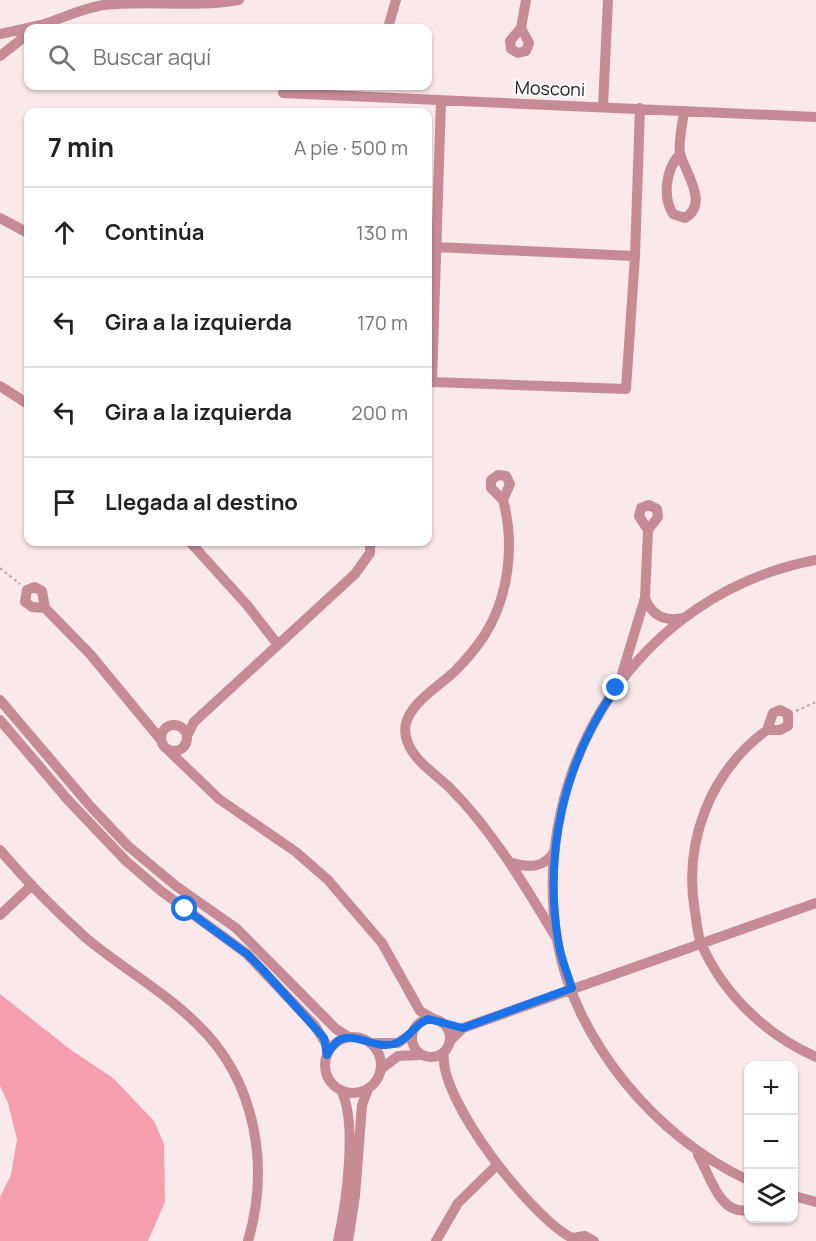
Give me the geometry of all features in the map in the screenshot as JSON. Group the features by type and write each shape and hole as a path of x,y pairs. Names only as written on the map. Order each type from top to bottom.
{"street":[{"path":"47,24 90,8 136,1 203,4 239,0"},
{"path":"389,24 396,0"},
{"path":"521,28 525,0"},
{"path":"603,106 608,0"},
{"path":"0,34 24,30"},
{"path":"0,56 24,37"},
{"name":"Mosconi","path":"283,93 816,117"},
{"path":"441,101 432,382 626,388 635,256 640,108"},
{"path":"680,154 689,171 694,194 693,210 685,218 673,214 667,192 669,171 680,154 684,111"},
{"path":"0,218 24,231"},
{"path":"435,247 635,256"},
{"path":"0,386 24,401"},
{"path":"503,500 510,544 499,605 484,637 469,655 415,707 405,725 405,734 413,753 450,789 509,862 558,941"},
{"path":"616,688 645,598 648,530"},
{"path":"194,546 247,605 278,645"},
{"path":"164,744 174,751 181,734 364,564 370,554 370,546"},
{"path":"744,1178 696,1152 652,1114 605,1054 572,988 558,941 555,849 570,774 590,728 639,658 684,618 752,580 779,569 816,560"},
{"path":"27,590 24,598 28,605 45,608 90,654 152,726 164,744 191,772 236,812 313,866 345,897 382,943 420,1011 445,1024 463,1028"},
{"path":"645,598 648,608 664,619 684,618"},
{"path":"0,700 91,807 128,846 149,866 236,928 330,1023 349,1037 365,1039 371,1043 377,1051 381,1069"},
{"path":"788,714 780,710 772,713 768,730 740,754 724,773 712,793 699,828 692,872 692,896 700,942 721,978 749,1012 780,1038 816,1057"},
{"path":"0,720 68,800 126,861 161,891 247,954 315,1026 327,1046 325,1063 329,1079 341,1090 347,1103 350,1126 338,1241"},
{"path":"152,726 181,734"},
{"path":"164,744 165,729 181,734"},
{"path":"181,734 191,772"},
{"path":"509,862 534,867 549,860 555,849"},
{"path":"0,850 32,885 86,937 199,1025 224,1057 249,1107 255,1138 258,1192 248,1241"},
{"path":"0,915 32,885"},
{"path":"440,1059 450,1041 463,1028 700,942 816,903"},
{"path":"420,1011 413,1045 420,1055"},
{"path":"371,1043 389,1045 434,1019"},
{"path":"445,1024 450,1041"},
{"path":"327,1055 336,1043 349,1037"},
{"path":"348,1241 355,1196 362,1105 368,1089 381,1069 398,1056 420,1055 440,1059"},
{"path":"440,1059 456,1098 497,1165 548,1221 573,1240 585,1236 594,1241"},
{"path":"341,1090 359,1092 368,1089"},
{"path":"696,1152 722,1201 736,1210 744,1210"},
{"path":"436,1241 458,1203 497,1165"},
{"path":"798,1197 816,1202 798,1204"}],"path":[{"path":"0,568 27,590"},
{"path":"788,714 816,702"}],"shaded area":[{"path":"0,994 71,1050 113,1078 154,1121 164,1144 165,1202 148,1241 0,1241 0,1197 11,1175 17,1139 8,1103 0,1086"}],"route":[{"path":"185,909 247,954 263,970 315,1026 324,1038 327,1055 336,1043 349,1037 389,1045 406,1039 417,1025 428,1019 463,1028 572,988 558,941 554,881 557,831 570,774 590,728 616,688"}]}
